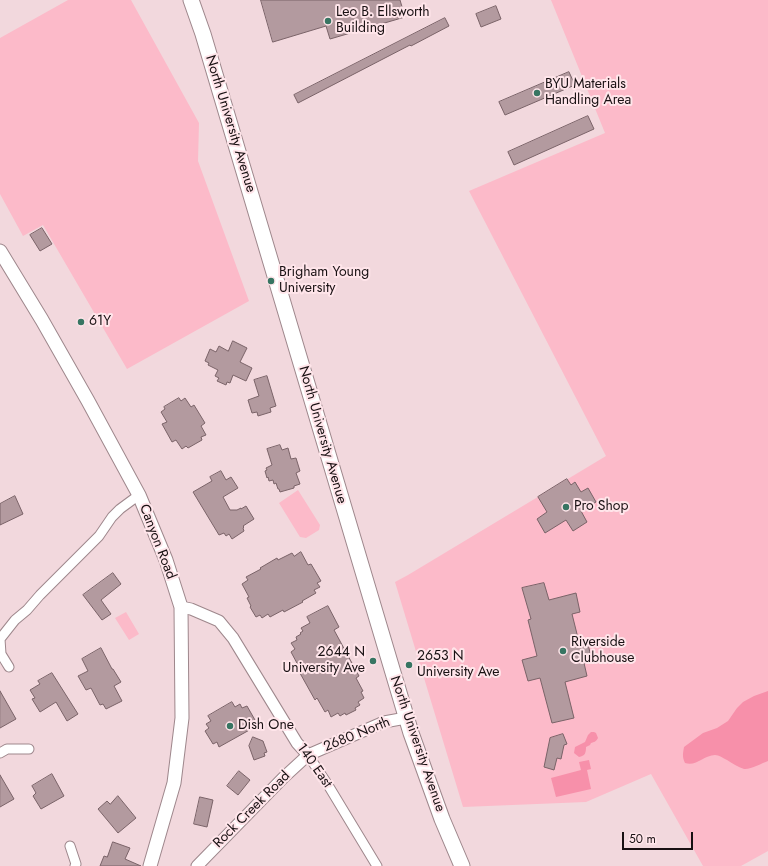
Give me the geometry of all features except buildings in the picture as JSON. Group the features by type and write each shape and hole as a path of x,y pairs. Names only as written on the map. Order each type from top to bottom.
{"highway":[{"name":"North University Avenue","path":"191,0 210,56 406,718 441,816 462,866"}],"main road":[{"name":"Canyon Road","path":"0,251 88,401 139,496 166,560 181,607 181,725 174,783 150,866"}],"street":[{"path":"9,667 2,654 0,638 15,620 27,610 40,595 100,536 112,517 120,509 139,496"},
{"name":"140 East","path":"181,607 191,609 219,621 234,638 297,743 308,755 328,785 377,866"},
{"name":"2680 North","path":"308,755 384,722 406,718"},
{"path":"0,753 7,749 29,749"},
{"name":"Rock Creek Road","path":"197,866 283,778 308,755"},
{"path":"70,846 76,864 75,866"}],"shaded area":[{"path":"68,0 131,0 199,123 198,161 249,301 127,369 43,225 23,236 0,194 0,38"},
{"path":"551,0 768,0 768,851 741,866 703,866 651,774 586,802 463,807 395,582 606,456 469,191 605,133"},
{"path":"298,490 320,525 319,530 306,538 300,537 279,503"},
{"path":"126,612 139,634 129,640 115,618"},
{"path":"768,691 768,761 747,769 744,769 716,755 693,763 685,763 683,757 684,747 703,733 717,728 728,721 743,702"},
{"path":"591,732 596,733 598,738 586,747 585,754 583,756 579,757 574,753 575,747 585,742"},
{"path":"589,760 591,769 587,770 591,789 556,797 551,778 581,770 579,762"}],"place":[{"name":"Leo B. Ellsworth Building","path":"328,21"},
{"name":"BYU Materials Handling Area","path":"537,93"},
{"name":"Brigham Young University","path":"271,281"},
{"name":"61Y","path":"81,322"},
{"name":"Pro Shop","path":"566,507"},
{"name":"Riverside Clubhouse","path":"563,651"},
{"name":"2644 N University Ave","path":"373,661"},
{"name":"2653 N University Ave","path":"409,665"},
{"name":"Dish One","path":"230,726"}]}
